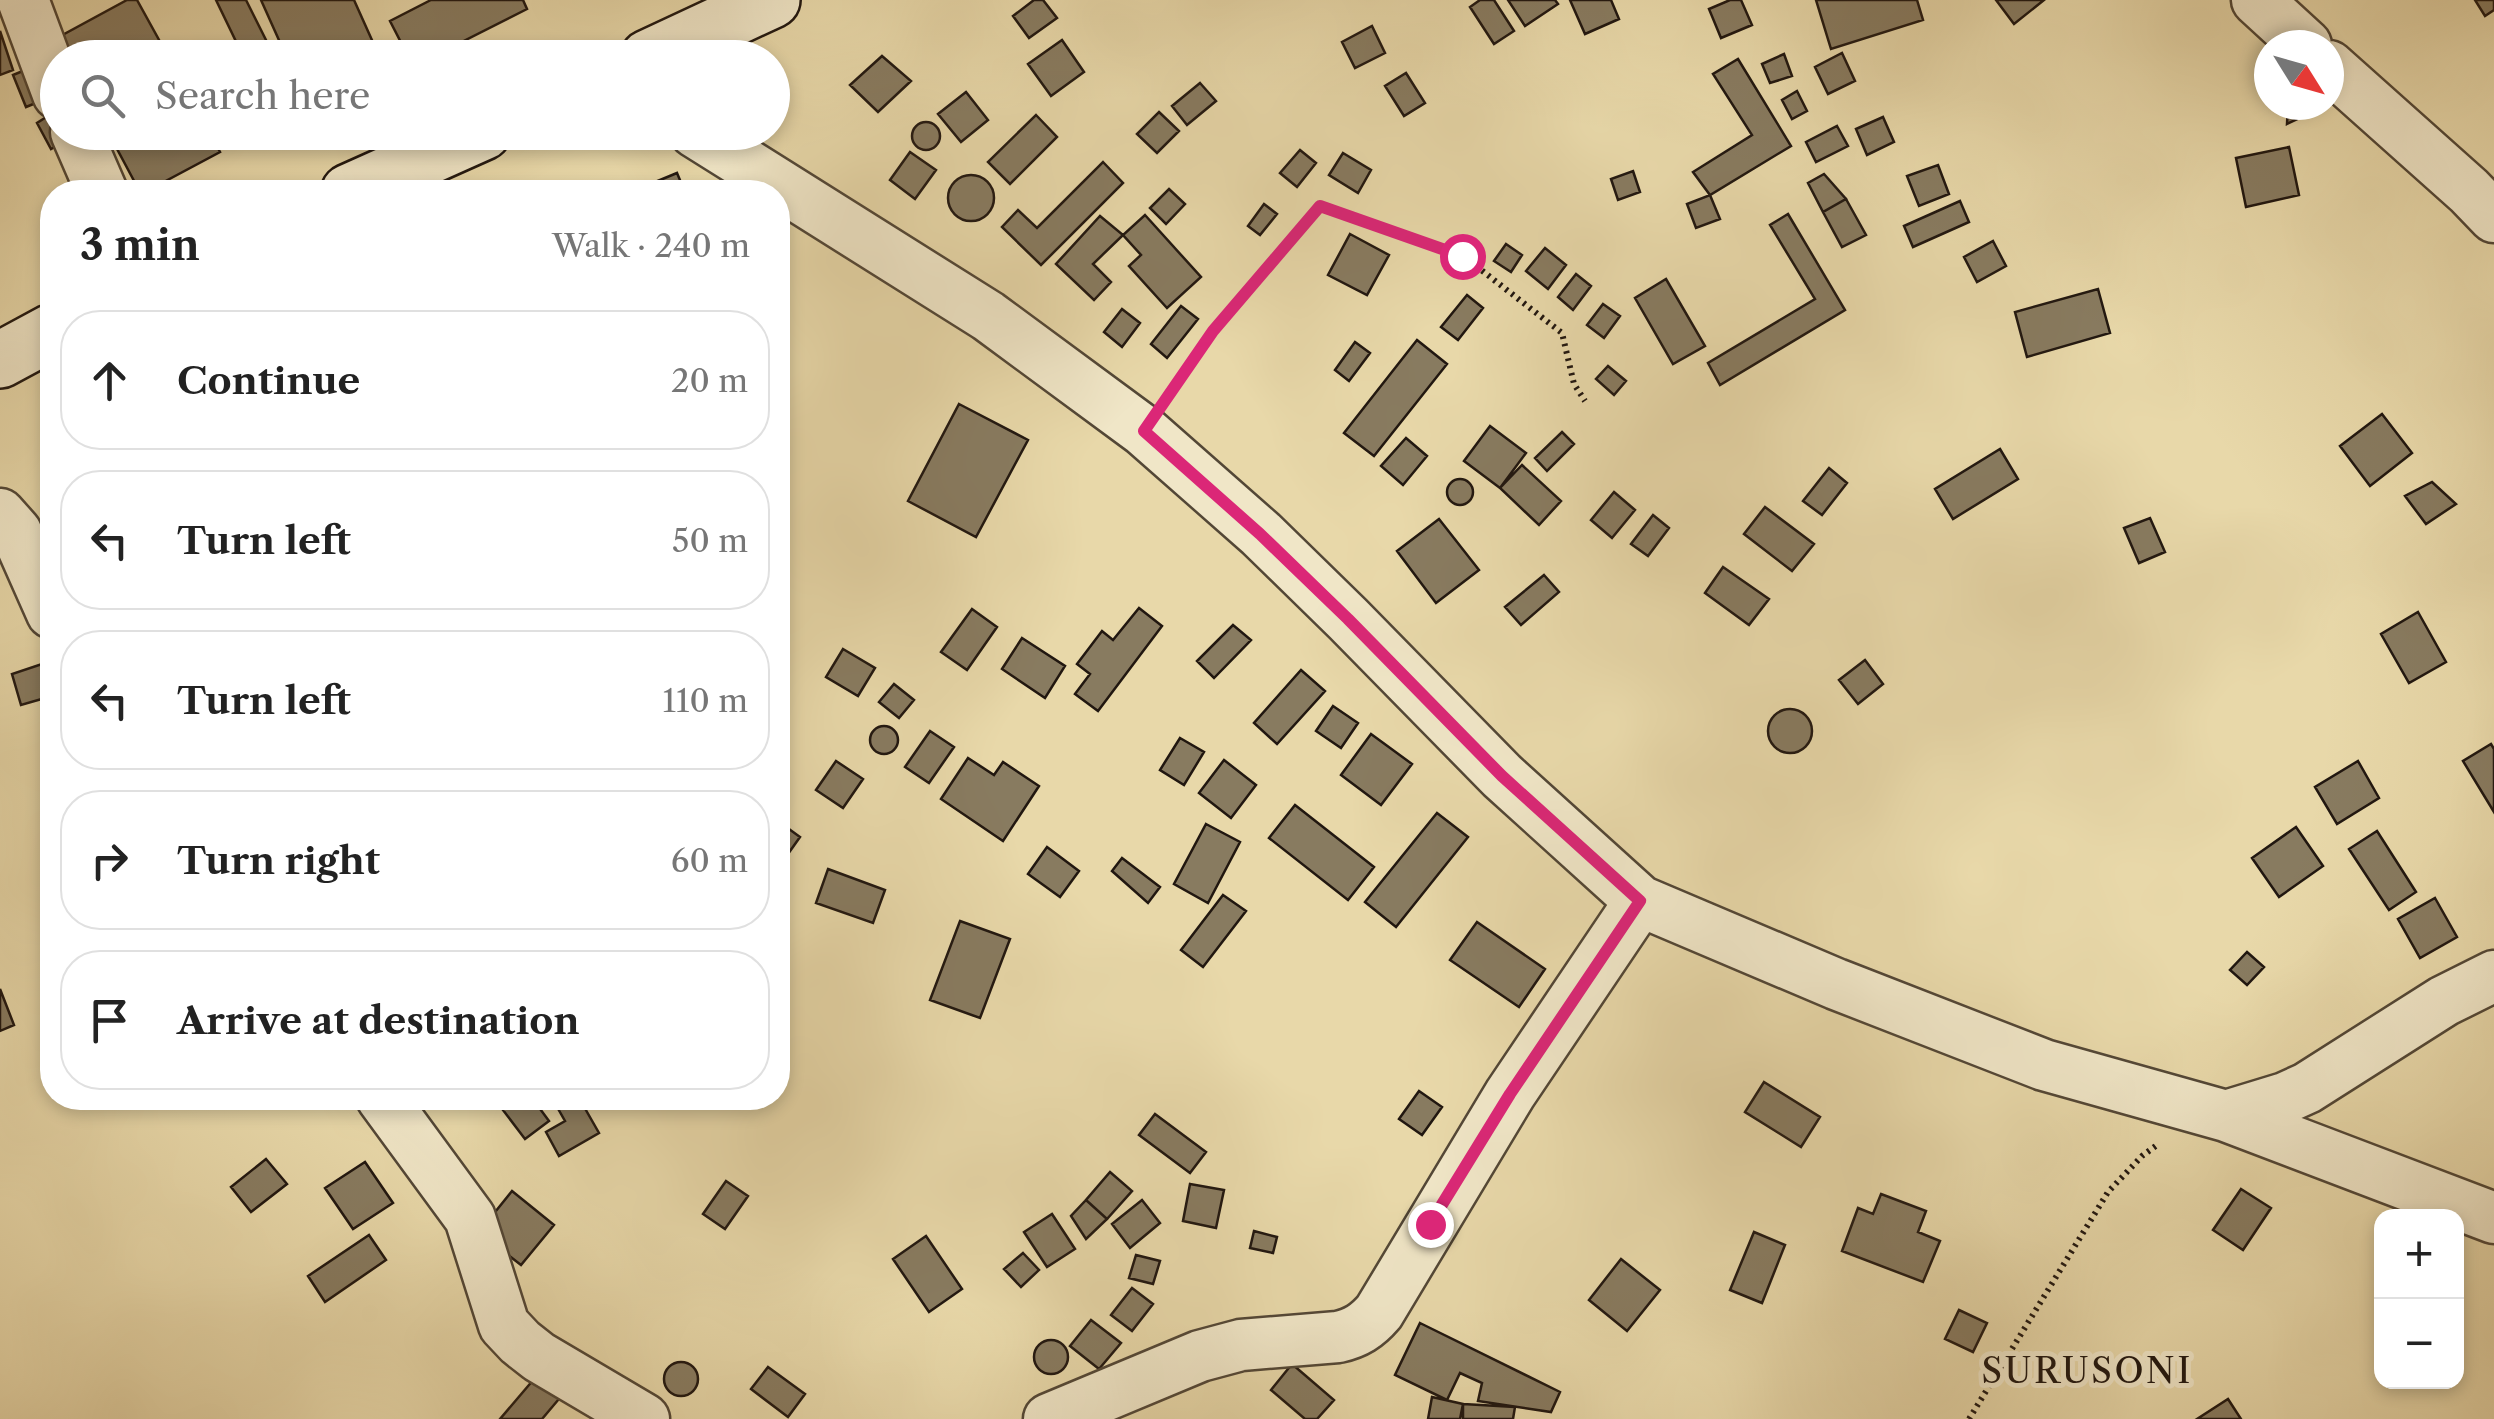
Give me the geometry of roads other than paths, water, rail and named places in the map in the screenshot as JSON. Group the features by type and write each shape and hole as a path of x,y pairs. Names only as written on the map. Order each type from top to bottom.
{"main road":[{"path":"686,40 772,0"},
{"path":"376,180 443,150"},
{"path":"0,360 40,338"}],"street":[{"path":"24,0 40,44"},
{"path":"2258,0 2290,30"},
{"path":"2344,79 2494,217"},
{"path":"84,150 97,180"},
{"path":"724,150 771,180"},
{"path":"790,192 988,316 1144,431 1260,534 1502,776 1640,901 1836,984 2044,1065 2226,1116 2494,1218"},
{"path":"0,514 16,532 40,586"},
{"path":"1049,1419 1200,1356 1241,1345 1338,1337 1351,1334 1372,1320 1510,1094 1640,901"},
{"path":"2226,1116 2308,1088 2444,1001 2494,976"},
{"path":"391,1110 470,1218 504,1325 539,1357 644,1419"}],"district":[{"name":"SURUSONI","path":"2087,1371"}]}
